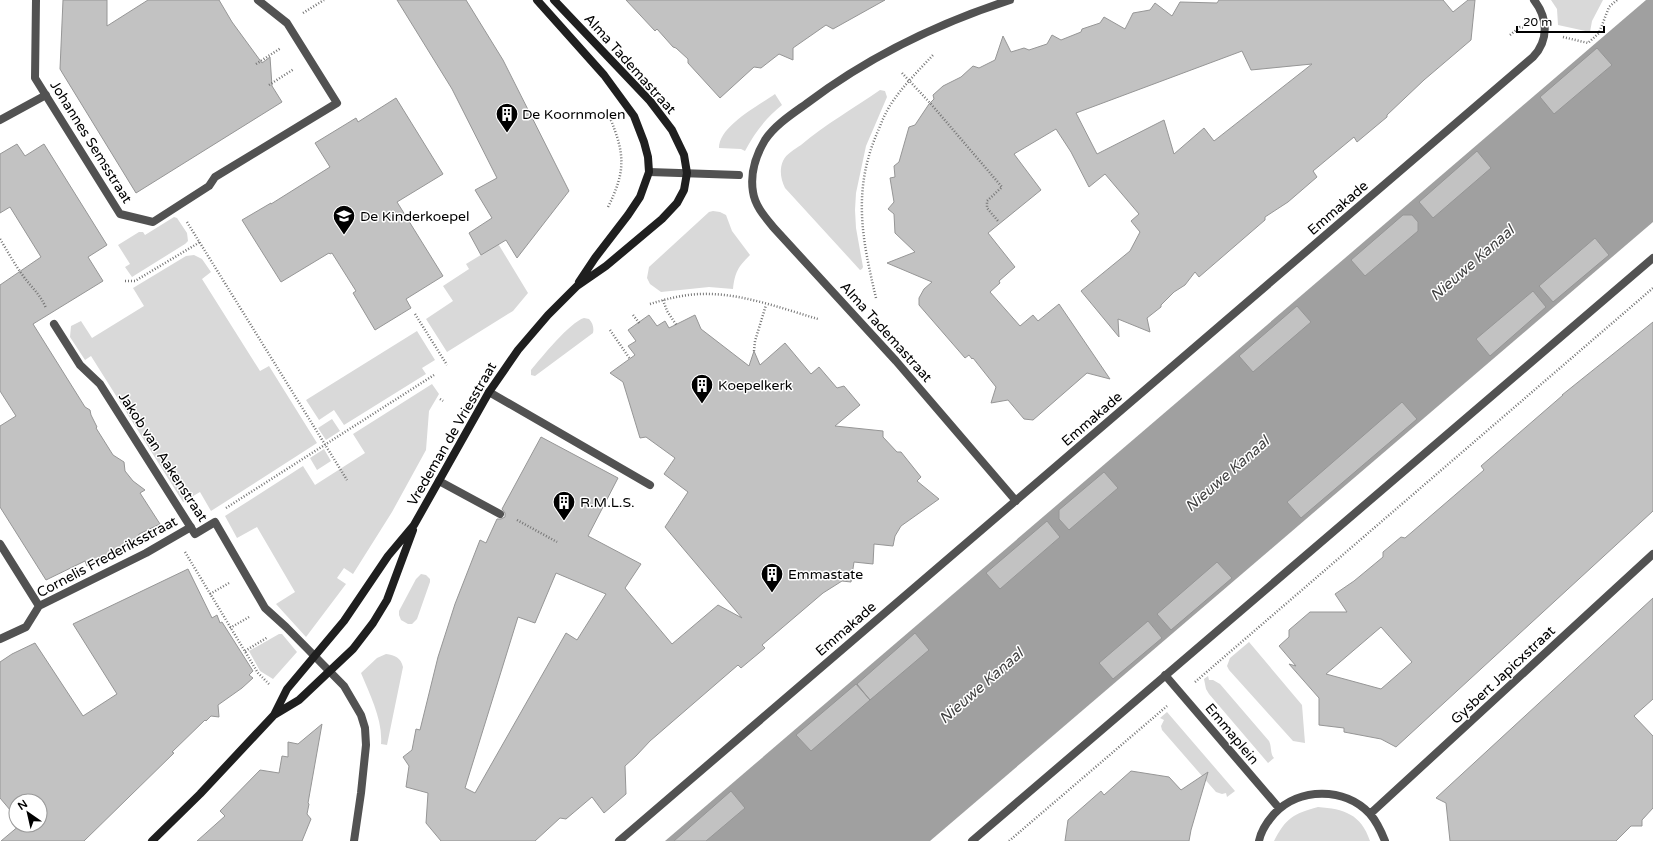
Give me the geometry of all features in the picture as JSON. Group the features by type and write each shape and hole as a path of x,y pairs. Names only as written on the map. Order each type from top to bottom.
{"street":[{"name":"Johannes Semsstraat","path":"36,0 35,78 120,214 153,222 209,186 215,177 337,103 310,59"},
{"path":"258,0 287,23 310,59"},
{"name":"Alma Tademastraat","path":"537,0 604,75 634,116 648,157 648,172"},
{"name":"Alma Tademastraat","path":"554,0 650,101 672,130 684,155 687,173"},
{"name":"Alma Tademastraat","path":"1010,0 949,22 924,33 866,63 843,78 801,108 774,130 766,139 759,151 752,175 754,199 762,213 891,356 1016,501"},
{"name":"Emmakade","path":"619,841 1533,57 1541,49 1545,32 1542,13 1534,0"},
{"path":"0,120 46,95"},
{"path":"648,172 739,174"},
{"name":"Vredeman de Vriesstraat","path":"577,286 595,258 640,197 648,172"},
{"name":"Vredeman de Vriesstraat","path":"274,716 287,689 348,615 388,556 414,525 489,392 518,350 548,315 577,286 606,266 662,219 677,203 684,190 687,173"},
{"path":"972,841 1653,258"},
{"name":"Jakob van Aakenstraat","path":"54,324 80,365 100,384 195,534 215,522 265,608 330,672"},
{"path":"489,392 650,485"},
{"path":"439,481 500,514"},
{"name":"Vredeman de Vriesstraat","path":"274,716 299,700 330,672 363,636 388,600 402,564 414,525"},
{"name":"Cornelis Frederiksstraat","path":"0,639 26,627 39,606 146,554 191,527"},
{"path":"0,544 39,606"},
{"name":"Gysbert Japicxstraat","path":"1370,814 1653,554"},
{"path":"330,672 344,686 356,704 365,728 366,745 362,787 354,841"},
{"name":"Emmaplein","path":"1165,675 1279,808"},
{"path":"152,841 200,794 274,716"},
{"path":"1259,841 1267,821 1279,808 1294,799 1310,794 1326,793 1343,796 1358,804 1370,814 1380,829 1385,841"}],"path":[{"path":"287,23 324,0"},
{"path":"1510,35 1520,27 1588,42 1599,33 1609,7 1617,0"},
{"path":"256,64 297,39"},
{"path":"876,298 864,247 860,208 863,178 870,147 893,101 933,55"},
{"path":"269,85 310,59"},
{"path":"902,72 1002,187 987,201 987,208 998,221"},
{"path":"606,111 621,147 622,157 620,177 608,208"},
{"path":"177,206 347,480"},
{"path":"0,239 24,277 42,299 54,324"},
{"path":"125,281 135,281 200,242"},
{"path":"1009,841 1653,288"},
{"path":"650,304 663,300 709,294 724,295 766,304 818,319"},
{"path":"663,300 667,311 677,326"},
{"path":"754,351 755,341 766,304"},
{"path":"415,314 447,366"},
{"path":"633,315 640,324"},
{"path":"610,330 630,359"},
{"path":"215,522 222,511 434,375"},
{"path":"513,517 557,542"},
{"path":"175,536 258,673 273,687"},
{"path":"245,651 286,627"}],"shaded area":[{"path":"1551,0 1603,0 1592,21 1590,32 1558,25 1557,9"},
{"path":"880,90 885,91 887,97 866,146 856,193 856,228 863,267 860,270 785,188 781,168 784,158 791,152 830,123"},
{"path":"775,94 782,105 761,126 745,151 741,149 719,148 725,132 732,124"},
{"path":"713,211 726,215 732,231 750,255 738,270 733,289 709,287 661,292 650,284 647,278 649,267 709,212"},
{"path":"174,217 177,218 187,233 188,241 132,277 125,267 130,264 118,245 139,232 143,232 145,235"},
{"path":"491,232 528,293 513,311 447,352 426,319 453,301 443,286 469,269 466,264 484,253"},
{"path":"194,255 202,259 211,272 202,279 260,371 269,366 317,443 211,511 200,492 183,502 91,356 85,360 70,337 71,326 81,321 92,338 144,306 133,288 186,256"},
{"path":"584,318 589,319 591,322 593,333 535,376 531,375 531,370 556,341 571,326"},
{"path":"417,331 435,360 422,368 426,374 344,425 334,410 319,420 306,400"},
{"path":"432,384 439,394 429,411 426,450 392,512 353,574 344,568 337,578 346,584 306,637 276,604 295,592 257,527 237,538 225,516 303,466 315,485 365,453 353,434"},
{"path":"332,419 340,431 326,440 318,428"},
{"path":"324,449 331,461 317,470 310,458"},
{"path":"421,574 426,575 430,579 430,582 417,619 412,624 408,624 401,620 399,611 416,579"},
{"path":"279,634 282,634 297,652 273,679 260,671 249,651"},
{"path":"1249,642 1302,705 1305,743 1293,741 1229,670 1227,666 1230,658"},
{"path":"386,654 392,655 401,661 403,667 387,745 381,744 378,717 361,673 377,658"},
{"path":"1208,676 1209,680 1213,680 1220,684 1269,741 1274,758 1268,763 1209,694 1206,689 1204,679"},
{"path":"1167,712 1235,791 1227,797 1226,793 1222,794 1216,792 1162,730 1161,726 1164,720 1160,718"},
{"path":"1318,807 1336,809 1350,815 1362,825 1370,841 1274,841 1282,827 1291,818 1302,812"}],"water":[{"name":"Nieuwe Kanaal","path":"1646,0 1653,0 1653,222 930,841 665,841"}],"building":[{"path":"63,0 107,0 107,26 148,0 219,0 232,22 262,63 270,57 272,86 282,102 136,193 60,69"},
{"name":"De Koornmolen","path":"397,0 466,0 503,60 569,191 517,258 506,240 481,255 469,233 492,218 475,190 497,178 452,89"},
{"path":"626,0 885,0 833,29 826,25 793,48 793,60 779,54 761,68 754,67 720,98 688,63 688,59 673,47 657,29 655,31"},
{"path":"1219,0 1443,0 1453,12 1468,0 1475,0 1471,40 1424,80 1387,115 1387,117 1357,142 1354,137 1313,171 1317,177 1288,202 1265,217 1265,220 1199,277 1195,272 1185,285 1174,292 1161,305 1161,307 1147,318 1150,332 1118,319 1119,337 1081,291 1130,251 1140,232 1131,221 1139,214 1105,174 1089,187 1071,152 1056,129 1014,154 1041,190 988,233 1015,267 999,281 1000,283 990,292 1020,326 1033,315 1038,321 1059,304 1110,379 1087,373 1033,420 1024,419 1008,400 991,403 996,387 973,358 972,359 969,355 965,358 919,305 919,298 924,289 932,282 887,263 915,252 895,233 894,214 888,209 894,202 890,178 895,177 894,166 899,162 909,127 915,125 934,99 933,95 943,86 961,77 973,66 979,68 995,60 1003,36 1011,52 1024,48 1029,50 1047,44 1052,35 1061,40 1081,32 1082,29 1100,23 1104,17 1125,29 1133,13 1150,10 1155,3 1172,16 1180,2 1217,3","holes":["1242,51 1251,70 1312,64 1214,141 1204,128 1174,154 1164,120 1097,154 1076,113"]},
{"path":"1597,48 1612,65 1554,114 1540,97"},
{"path":"396,98 443,174 397,202 443,276 406,299 411,308 375,330 353,293 356,291 332,253 329,253 281,282 242,220 271,204 330,167 315,143 356,118 358,122"},
{"path":"17,144 25,156 44,144 107,245 88,257 103,281 33,324 85,407 90,410 97,427 96,428 113,455 124,462 125,471 133,481 145,490 140,493 160,524 139,534 138,538 87,566 85,561 46,580 0,507 0,426 16,416 0,391 0,285 41,257 10,207 0,213 0,154"},
{"path":"1477,151 1491,168 1433,218 1419,202"},
{"path":"1403,215 1412,215 1418,222 1418,231 1365,276 1351,260"},
{"path":"1595,238 1609,255 1553,302 1539,286"},
{"path":"1533,291 1546,307 1490,356 1476,339"},
{"path":"1297,306 1311,322 1253,372 1239,356"},
{"path":"649,315 657,326 665,321 669,328 695,315 701,329 749,366 754,351 760,365 785,343 811,374 819,367 837,388 844,386 860,405 835,426 883,431 883,437 897,452 901,452 921,477 917,481 939,499 901,526 895,536 893,546 874,544 873,564 854,562 851,582 842,581 823,593 762,645 765,648 741,668 738,665 650,741 625,766 626,794 604,813 592,797 566,819 560,818 535,841 441,841 426,823 428,793 406,787 409,766 403,757 412,750 416,729 420,730 438,657 455,604 480,540 486,543 497,519 505,517 505,513 502,509 541,437 618,478 588,536 641,564 625,588 672,644 718,605 742,618 665,527 688,492 664,474 675,458 646,437 640,438 623,382 610,373 635,355 628,346 636,341 628,330","holes":["556,573 606,594 577,640 566,633 475,793 465,788 518,617 535,623"]},
{"path":"1653,322 1653,511 1396,747 1381,739 1344,732 1344,728 1319,725 1319,698 1289,664 1296,666 1279,646 1289,637 1289,630 1310,612 1347,612 1335,594 1354,581 1383,557 1383,552 1401,537 1405,538 1484,470 1481,466 1562,395","holes":["1381,627 1412,662 1381,689 1326,674"]},
{"path":"1402,402 1417,419 1301,518 1287,502"},
{"path":"1104,472 1118,488 1069,530 1059,519 1059,510"},
{"path":"1047,521 1060,537 1000,589 986,573"},
{"path":"1217,562 1232,578 1171,630 1157,614"},
{"path":"188,569 212,618 217,615 220,623 222,622 253,671 249,675 253,678 218,705 219,717 211,716 206,721 205,720 172,752 174,753 84,841 1,841 10,833 48,833 48,793 8,793 8,808 0,798 0,662 12,654 35,643 83,716 117,694 73,624"},
{"path":"1653,598 1653,699 1634,716 1653,736 1653,808 1642,820 1642,826 1631,826 1616,841 1450,841 1446,803 1436,798"},
{"path":"1148,621 1162,638 1113,679 1099,663"},
{"path":"915,633 929,650 870,700 857,684"},
{"path":"856,684 870,700 811,751 796,735"},
{"path":"322,724 308,803 307,814 311,819 302,841 197,841 225,816 220,811 260,770 279,773 282,756 288,757 288,742 298,744"},
{"path":"1131,771 1169,777 1181,790 1208,772 1189,841 1065,841 1068,820 1101,791 1104,795"},
{"path":"731,791 745,808 706,841 674,841"}],"place":[{"name":"De Koornmolen","path":"507,134"},
{"name":"De Kinderkoepel","path":"344,236"},
{"name":"Koepelkerk","path":"702,404"},
{"name":"R.M.L.S.","path":"564,522"},
{"name":"Emmastate","path":"772,594"}]}
